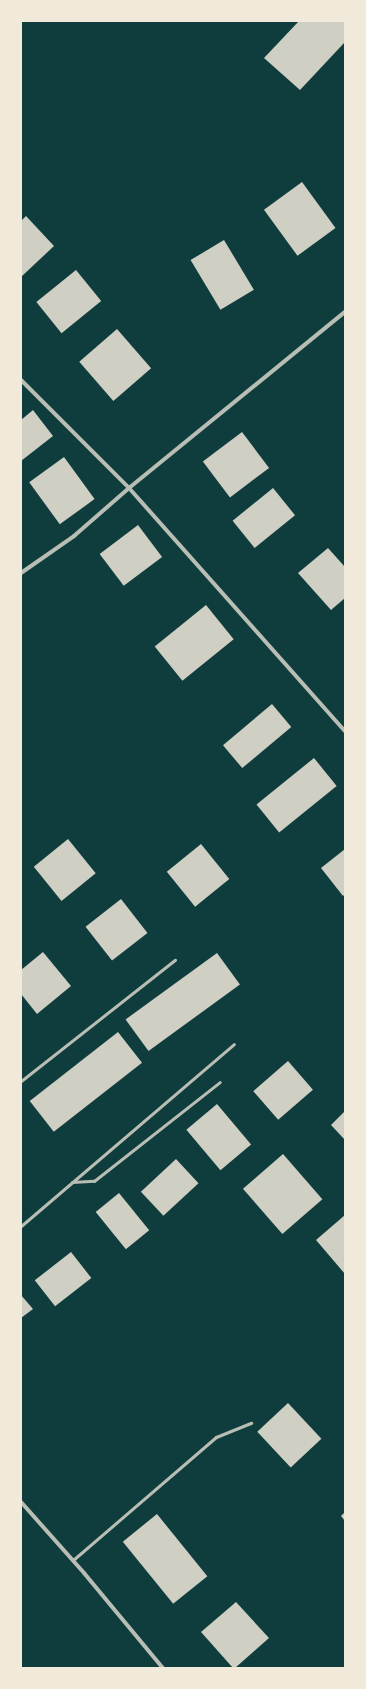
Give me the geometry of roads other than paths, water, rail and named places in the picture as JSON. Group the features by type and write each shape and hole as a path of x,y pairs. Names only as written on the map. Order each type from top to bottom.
{"street":[{"path":"21,573 74,536 129,488 345,312"},
{"path":"21,380 129,488 345,731"},
{"path":"21,1502 73,1560 164,1668"}],"lane":[{"path":"21,1081 175,960"},
{"path":"21,1226 234,1044"},
{"path":"71,1182 94,1181 220,1082"},
{"path":"73,1560 216,1437 251,1423"}]}
